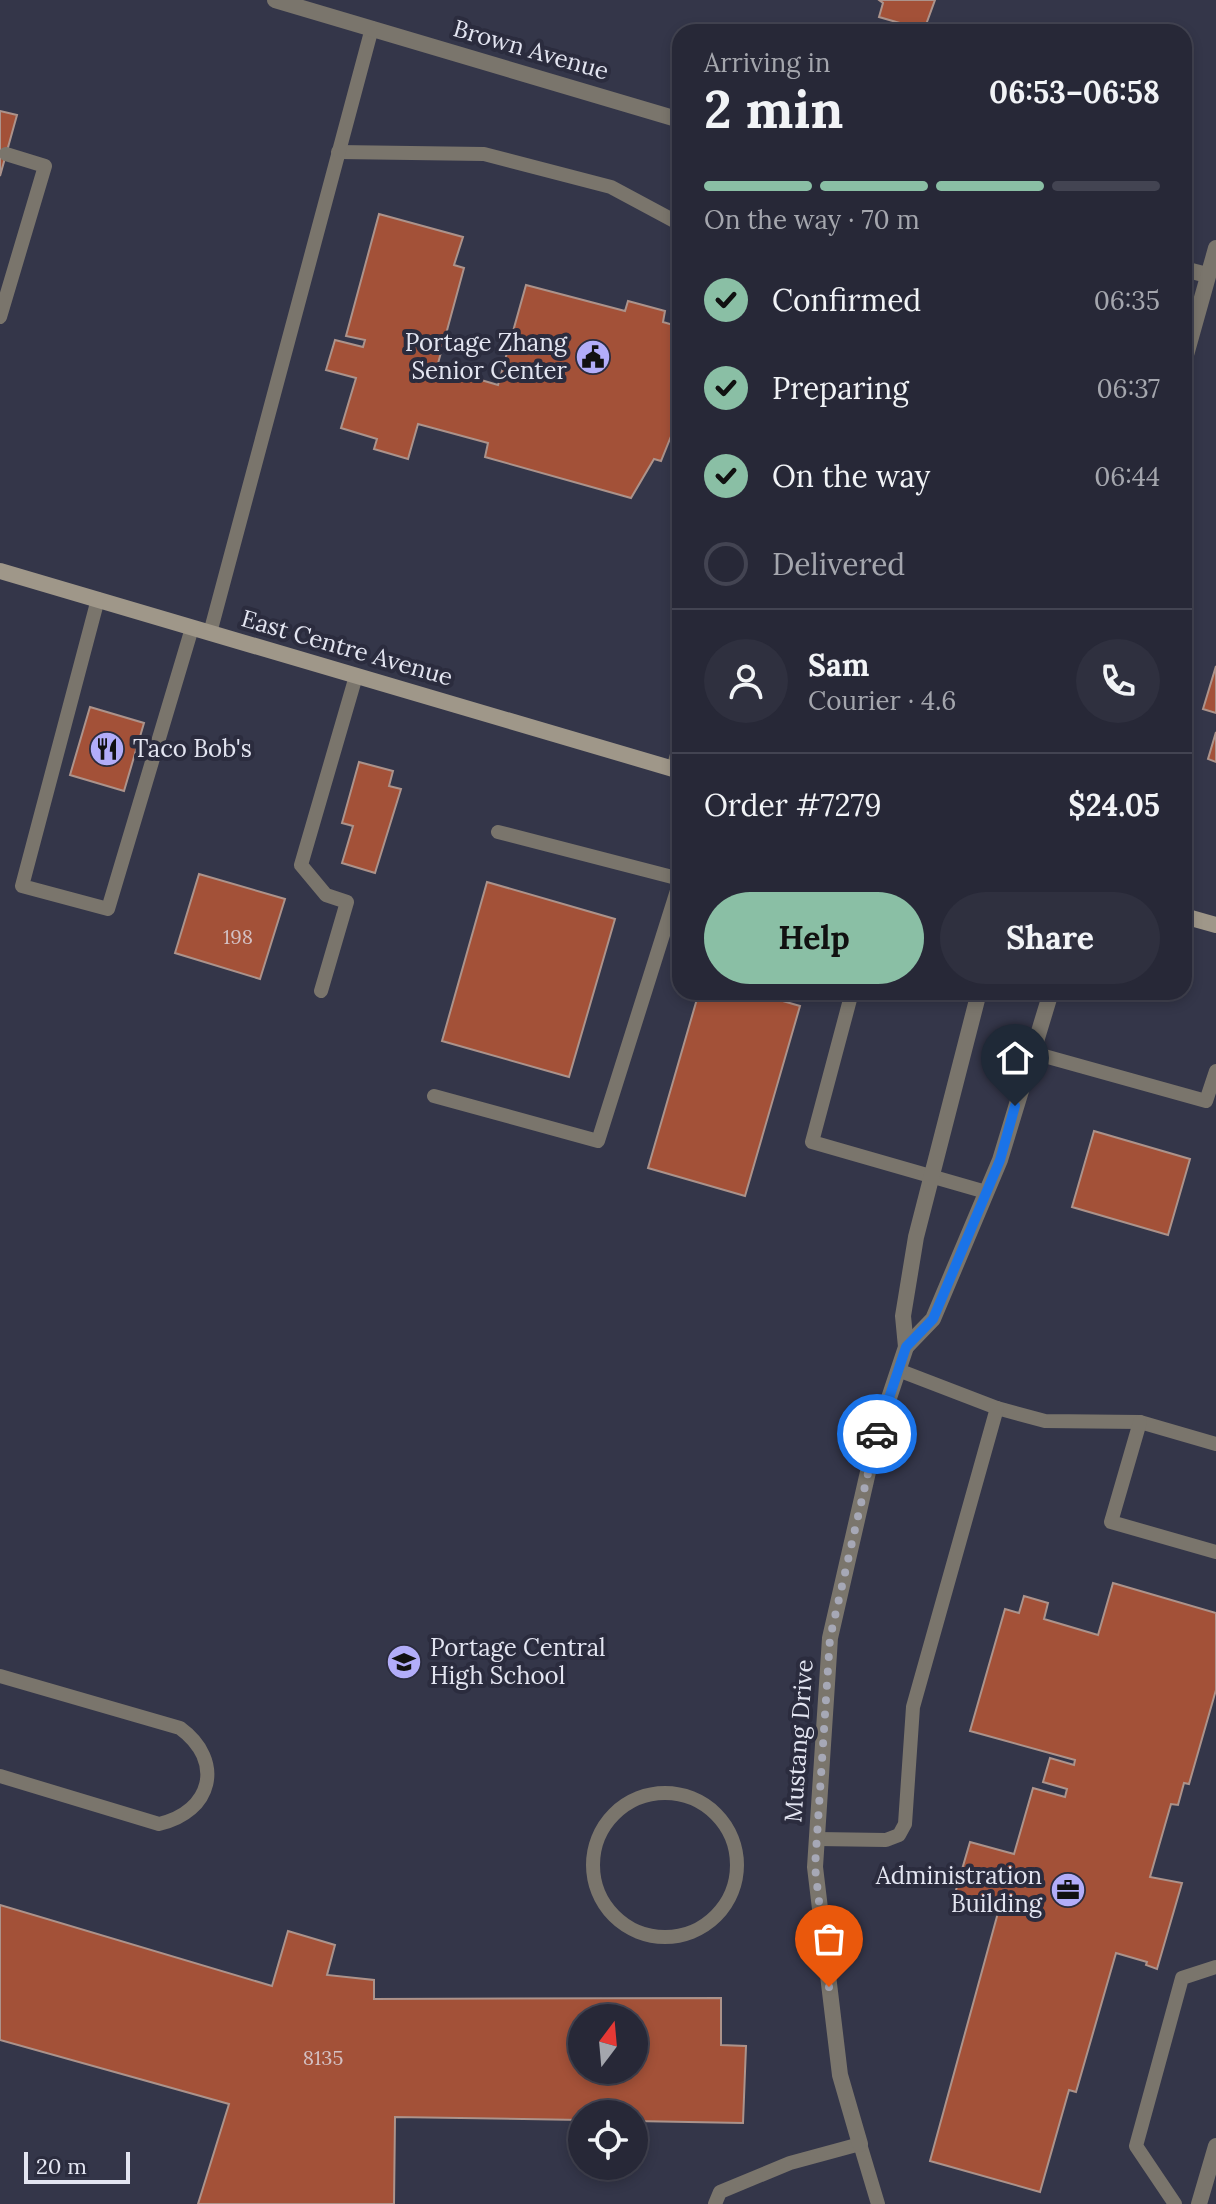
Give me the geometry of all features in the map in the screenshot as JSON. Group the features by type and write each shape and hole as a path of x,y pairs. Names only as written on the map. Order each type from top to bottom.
{"main road":[{"name":"East Centre Avenue","path":"0,571 672,769"},
{"path":"1192,918 1216,925"}],"street":[{"name":"Brown Avenue","path":"275,0 672,118"},
{"path":"1192,332 1216,248"},
{"path":"1192,271 1207,275"},
{"name":"Mustang Drive","path":"860,2144 840,2075 815,1867 830,1638 876,1437 906,1347 903,1316 930,1177 977,1000"},
{"name":"Mustang Drive","path":"906,1347 933,1319 1000,1160 1030,1052 1048,1000"},
{"path":"1199,2204 1216,2146"}],"lane":[{"path":"210,633 372,28"},
{"path":"338,152 484,154 611,187 672,220"},
{"path":"0,317 45,166 6,154"},
{"path":"98,599 22,886 108,909 192,628"},
{"path":"321,991 347,902 326,895 301,865 356,676"},
{"path":"498,832 672,878"},
{"path":"434,1096 598,1141 672,905"},
{"path":"850,1000 812,1142 986,1192"},
{"path":"1030,1052 1206,1101 1216,1071"},
{"path":"898,1370 997,1408 1045,1421 1140,1422 1216,1444"},
{"path":"817,1839 886,1840 899,1835 905,1824 913,1707 997,1408"},
{"path":"1140,1422 1111,1522 1216,1552"},
{"path":"0,1676 180,1728 194,1739 206,1756 208,1778 199,1801 180,1819 159,1824 0,1776"},
{"path":"664,1792 688,1796 709,1807 725,1825 736,1847 738,1871 733,1894 720,1914 701,1929 678,1937 654,1937 631,1930 612,1915 599,1895 593,1872 594,1848 603,1826 619,1808 641,1797 664,1792"},
{"path":"1175,2204 1136,2146 1182,1978 1216,1967"},
{"path":"715,2204 720,2192 770,2171 860,2144"},
{"name":"Mustang Drive","path":"860,2144 878,2204"}],"building":[{"path":"879,0 935,0 926,24 903,24 879,17 883,3"},
{"path":"0,111 17,115 0,176"},
{"name":"Portage Zhang Senior Center","path":"379,214 463,237 454,265 464,268 437,367 498,385 526,285 625,311 628,301 665,311 663,322 672,325 672,434 661,461 654,459 631,498 485,457 488,443 418,424 408,459 374,449 377,439 341,428 356,378 326,370 335,340 363,347 365,340 346,336"},
{"path":"1216,666 1216,713 1203,709"},
{"name":"Taco Bob's","path":"90,707 144,723 124,791 70,775"},
{"path":"1216,732 1216,762 1208,759"},
{"path":"359,762 393,771 389,786 401,789 375,873 342,863 353,826 342,823"},
{"path":"199,874 285,899 260,979 175,953"},
{"path":"487,882 615,919 569,1077 442,1041"},
{"path":"697,1000 779,1000 800,1006 745,1196 648,1168"},
{"path":"1094,1131 1190,1159 1168,1235 1072,1207"},
{"name":"Administration Building","path":"1113,1583 1216,1613 1216,1690 1189,1784 1184,1783 1178,1805 1171,1804 1150,1877 1182,1883 1157,1969 1146,1965 1147,1962 1116,1953 1076,2092 1069,2090 1040,2192 930,2161 999,1909 954,1897 970,1842 1014,1854 1033,1788 1065,1797 1067,1789 1043,1782 1050,1758 1074,1765 1075,1760 970,1731 1005,1609 1019,1613 1024,1596 1048,1603 1044,1619 1098,1635"},
{"path":"0,1905 272,1986 288,1931 335,1945 327,1975 374,1980 374,1999 721,1998 721,2045 746,2046 743,2123 648,2121 648,2100 568,2100 568,2120 395,2117 394,2204 198,2204 229,2104 0,2040"}],"way so far":[{"path":"829,1987 815,1867 830,1638 877,1434"}],"place":[{"name":"Portage Zhang Senior Center","path":"593,357"},
{"name":"Taco Bob's","path":"107,749"},
{"name":"Portage Central High School","path":"404,1662"},
{"name":"Administration Building","path":"1068,1890"}],"route":[{"path":"877,1434 906,1347 933,1319 1000,1160 1015,1106"}]}
